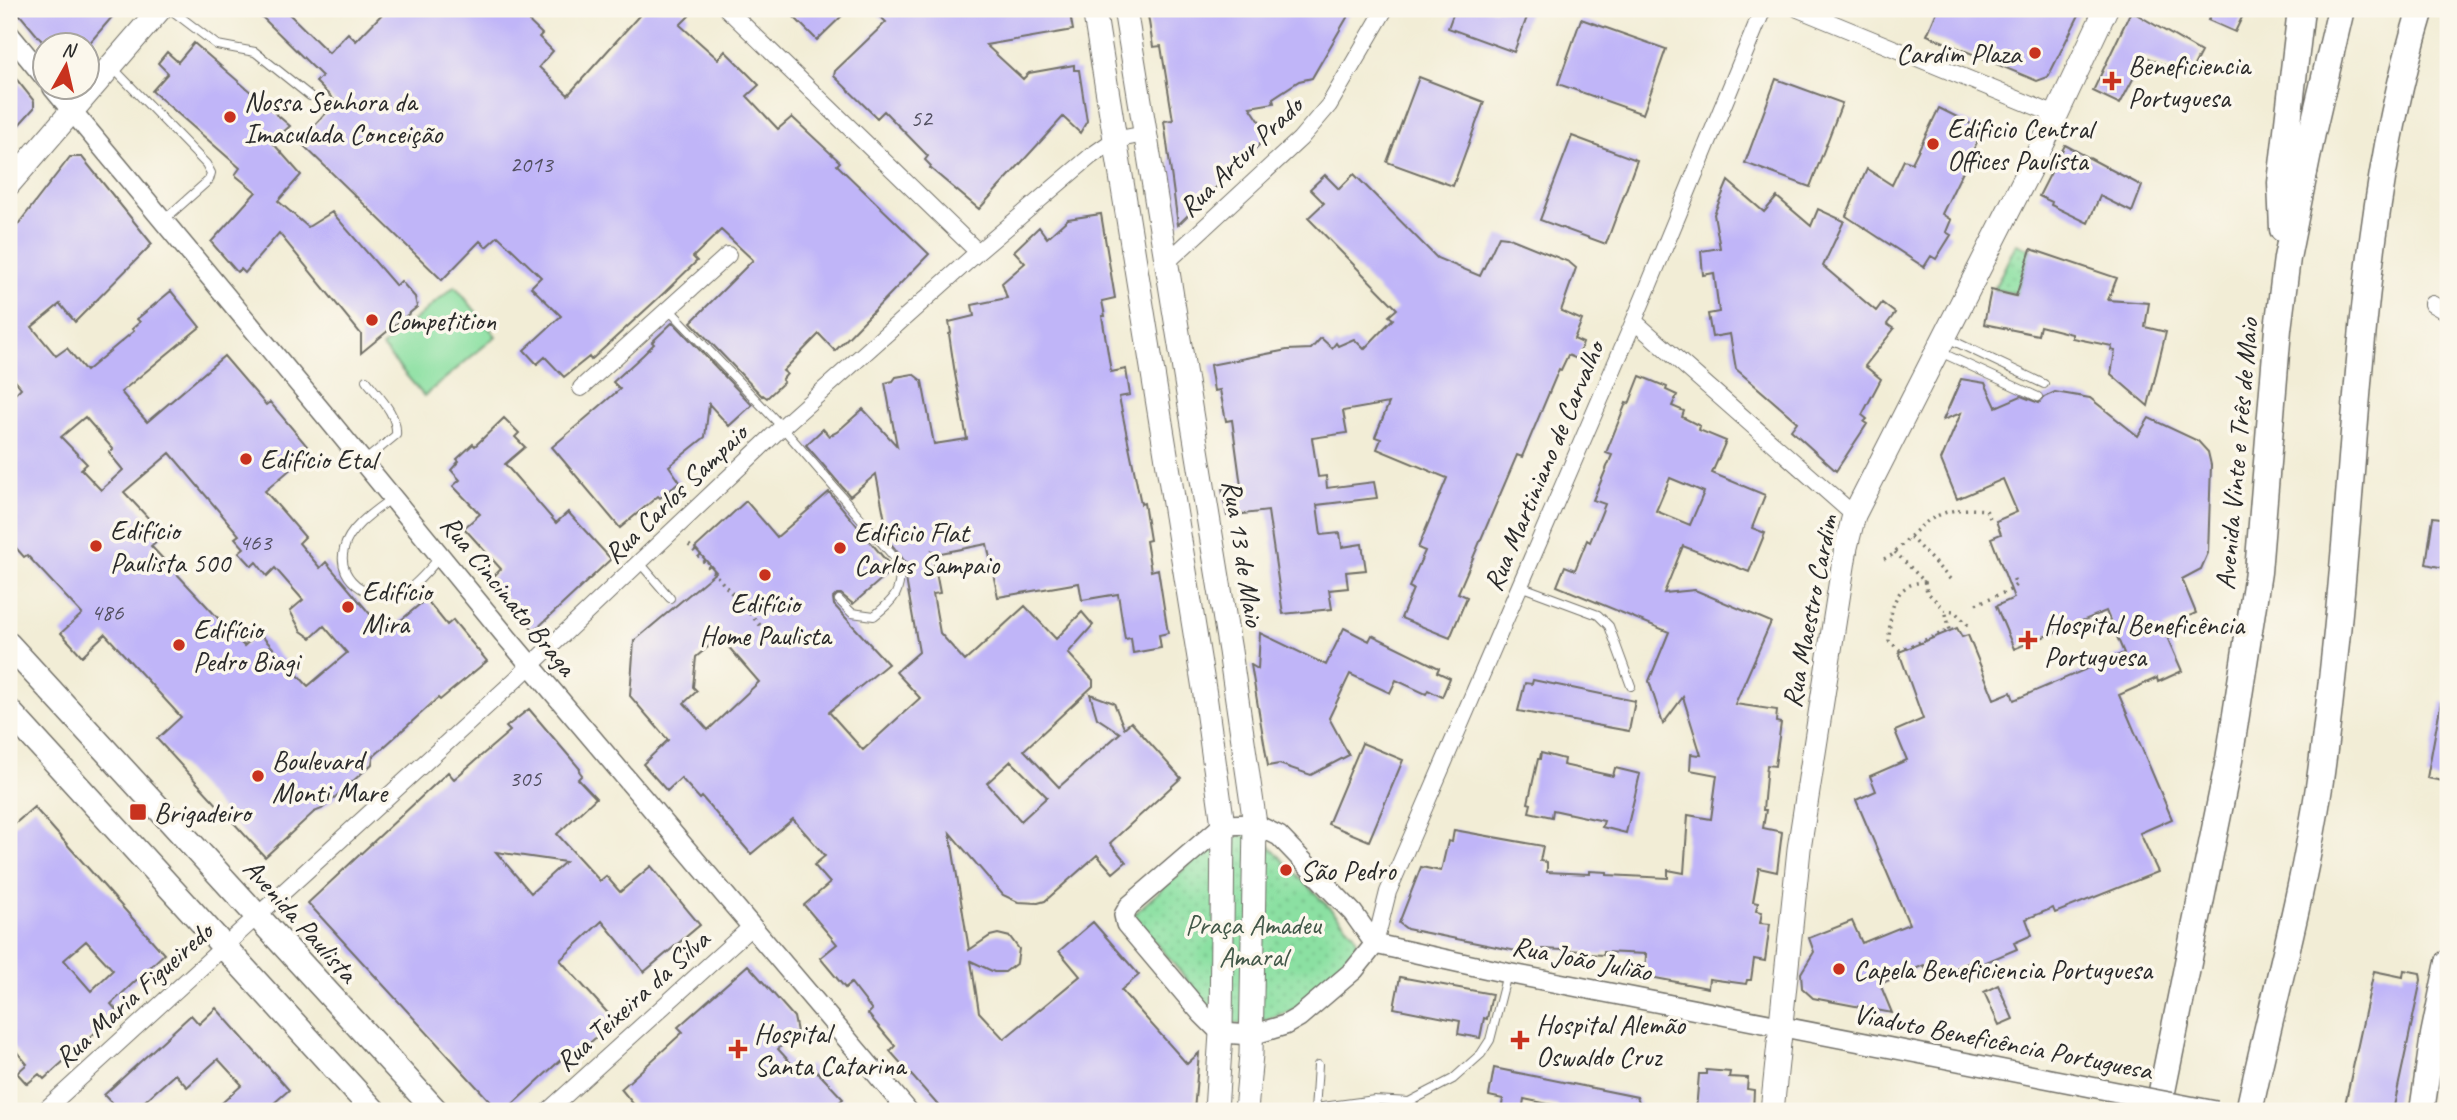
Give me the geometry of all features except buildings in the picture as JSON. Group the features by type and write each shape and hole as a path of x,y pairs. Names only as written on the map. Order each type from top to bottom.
{"highway":[{"path":"2287,258 2281,183 2301,9"},
{"name":"Avenida Vinte e Três de Maio","path":"2158,1111 2227,774 2258,572 2278,329 2287,258 2341,9"},
{"path":"2249,1111 2294,914 2319,788 2336,641 2367,288 2377,204 2399,90 2421,9"}],"main road":[{"path":"9,184 160,9"},
{"path":"1094,9 1205,695 1223,825 1221,1032 1216,1111"},
{"name":"Rua 13 de Maio","path":"1125,9 1230,651 1255,824 1252,1035 1246,1111"},
{"name":"Rua Maestro Cardim","path":"1772,1111 1801,836 1846,547 1854,515 2056,115 2106,9"},
{"name":"Avenida Paulista","path":"9,645 436,1111"},
{"path":"9,711 374,1111"},
{"path":"2422,1111 2433,1035 2448,962"}],"street":[{"path":"727,9 978,252"},
{"name":"Rua Artur Prado","path":"1166,263 1300,139 1329,105 1385,9"},
{"name":"Rua Martiniano de Carvalho","path":"1375,944 1388,892 1634,321 1763,9"},
{"path":"1798,9 2056,115"},
{"path":"9,34 32,62"},
{"name":"Rua Cincinato Braga","path":"65,102 530,666 908,1111"},
{"name":"Rua Carlos Sampaio","path":"258,916 530,666 782,427 978,252 1091,156 1114,140 1145,134"},
{"path":"582,388 728,255"},
{"path":"2432,304 2448,313"},
{"path":"1634,321 1854,515"},
{"path":"1255,824 1279,835 1353,913 1375,944 1353,970 1299,1017 1285,1025 1252,1035 1221,1032 1202,1014 1126,924 1124,915 1129,906 1223,825 1255,824"},
{"name":"Rua Maria Figueiredo","path":"44,1111 258,916"},
{"name":"Rua Teixeira da Silva","path":"548,1111 751,928"},
{"name":"Rua João Julião","path":"1375,944 1507,973 1780,1025"},
{"name":"Viaduto Beneficência Portuguesa","path":"1780,1025 2216,1111"}],"lane":[{"path":"170,9 218,45 256,52 310,96"},
{"path":"110,66 206,164 211,173 209,180 164,220"},
{"path":"669,309 782,427 900,564 901,584 896,595 874,616 852,613 839,600"},
{"path":"1940,343 2044,384"},
{"path":"1940,343 2038,397"},
{"path":"363,462 396,435 397,429 393,416 366,380"},
{"path":"392,498 351,535 344,549 344,568 350,579 365,593 386,596 406,591 441,556"},
{"path":"640,563 670,598"},
{"path":"1520,586 1598,615 1609,626 1631,686"},
{"path":"1318,1065 1315,1109 1374,1100 1409,1102 1453,1079 1480,1054 1490,1040 1507,973"},
{"path":"1373,1111 1374,1100"}],"path":[{"path":"1884,559 1895,552 1931,517 1955,511 1986,510 1990,518"},
{"path":"1910,537 1952,581"},
{"path":"689,545 775,642"},
{"path":"1895,552 1925,582 1927,592 1945,610 1950,630 1900,650 1889,642 1891,616 1898,594 1905,586 1925,582"},
{"path":"1976,604 2010,590 2016,585 2013,577"},
{"path":"1945,610 1954,611 1969,626"}],"green space":[{"path":"2016,244 2031,249 2017,294 1994,289"},
{"path":"455,286 496,336 424,396 382,347"},
{"name":"Praça Amadeu Amaral","path":"1222,835 1259,835 1354,933 1357,944 1351,962 1293,1010 1251,1025 1222,1022 1133,915"}],"place":[{"name":"Cardim Plaza","path":"2035,53"},
{"name":"Beneficiencia Portuguesa","path":"2112,81"},
{"name":"Nossa Senhora da Imaculada Conceição","path":"230,117"},
{"name":"Edificio Central Offices Paulista","path":"1933,144"},
{"name":"Competition","path":"372,320"},
{"name":"Edifício Etal","path":"246,459"},
{"name":"Edifício Paulista 500","path":"96,546"},
{"name":"Edificio Flat Carlos Sampaio","path":"840,548"},
{"name":"Edifício Home Paulista","path":"765,575"},
{"name":"Edifício Mira","path":"348,607"},
{"name":"Hospital Beneficência Portuguesa","path":"2028,640"},
{"name":"Edifício Pedro Biagi","path":"179,645"},
{"name":"Boulevard Monti Mare","path":"258,776"},
{"name":"Brigadeiro","path":"138,812"},
{"name":"São Pedro","path":"1286,870"},
{"name":"Capela Beneficiencia Portuguesa","path":"1839,969"},
{"name":"Hospital Alemão Oswaldo Cruz","path":"1520,1040"},
{"name":"Hospital Santa Catarina","path":"738,1049"}]}
